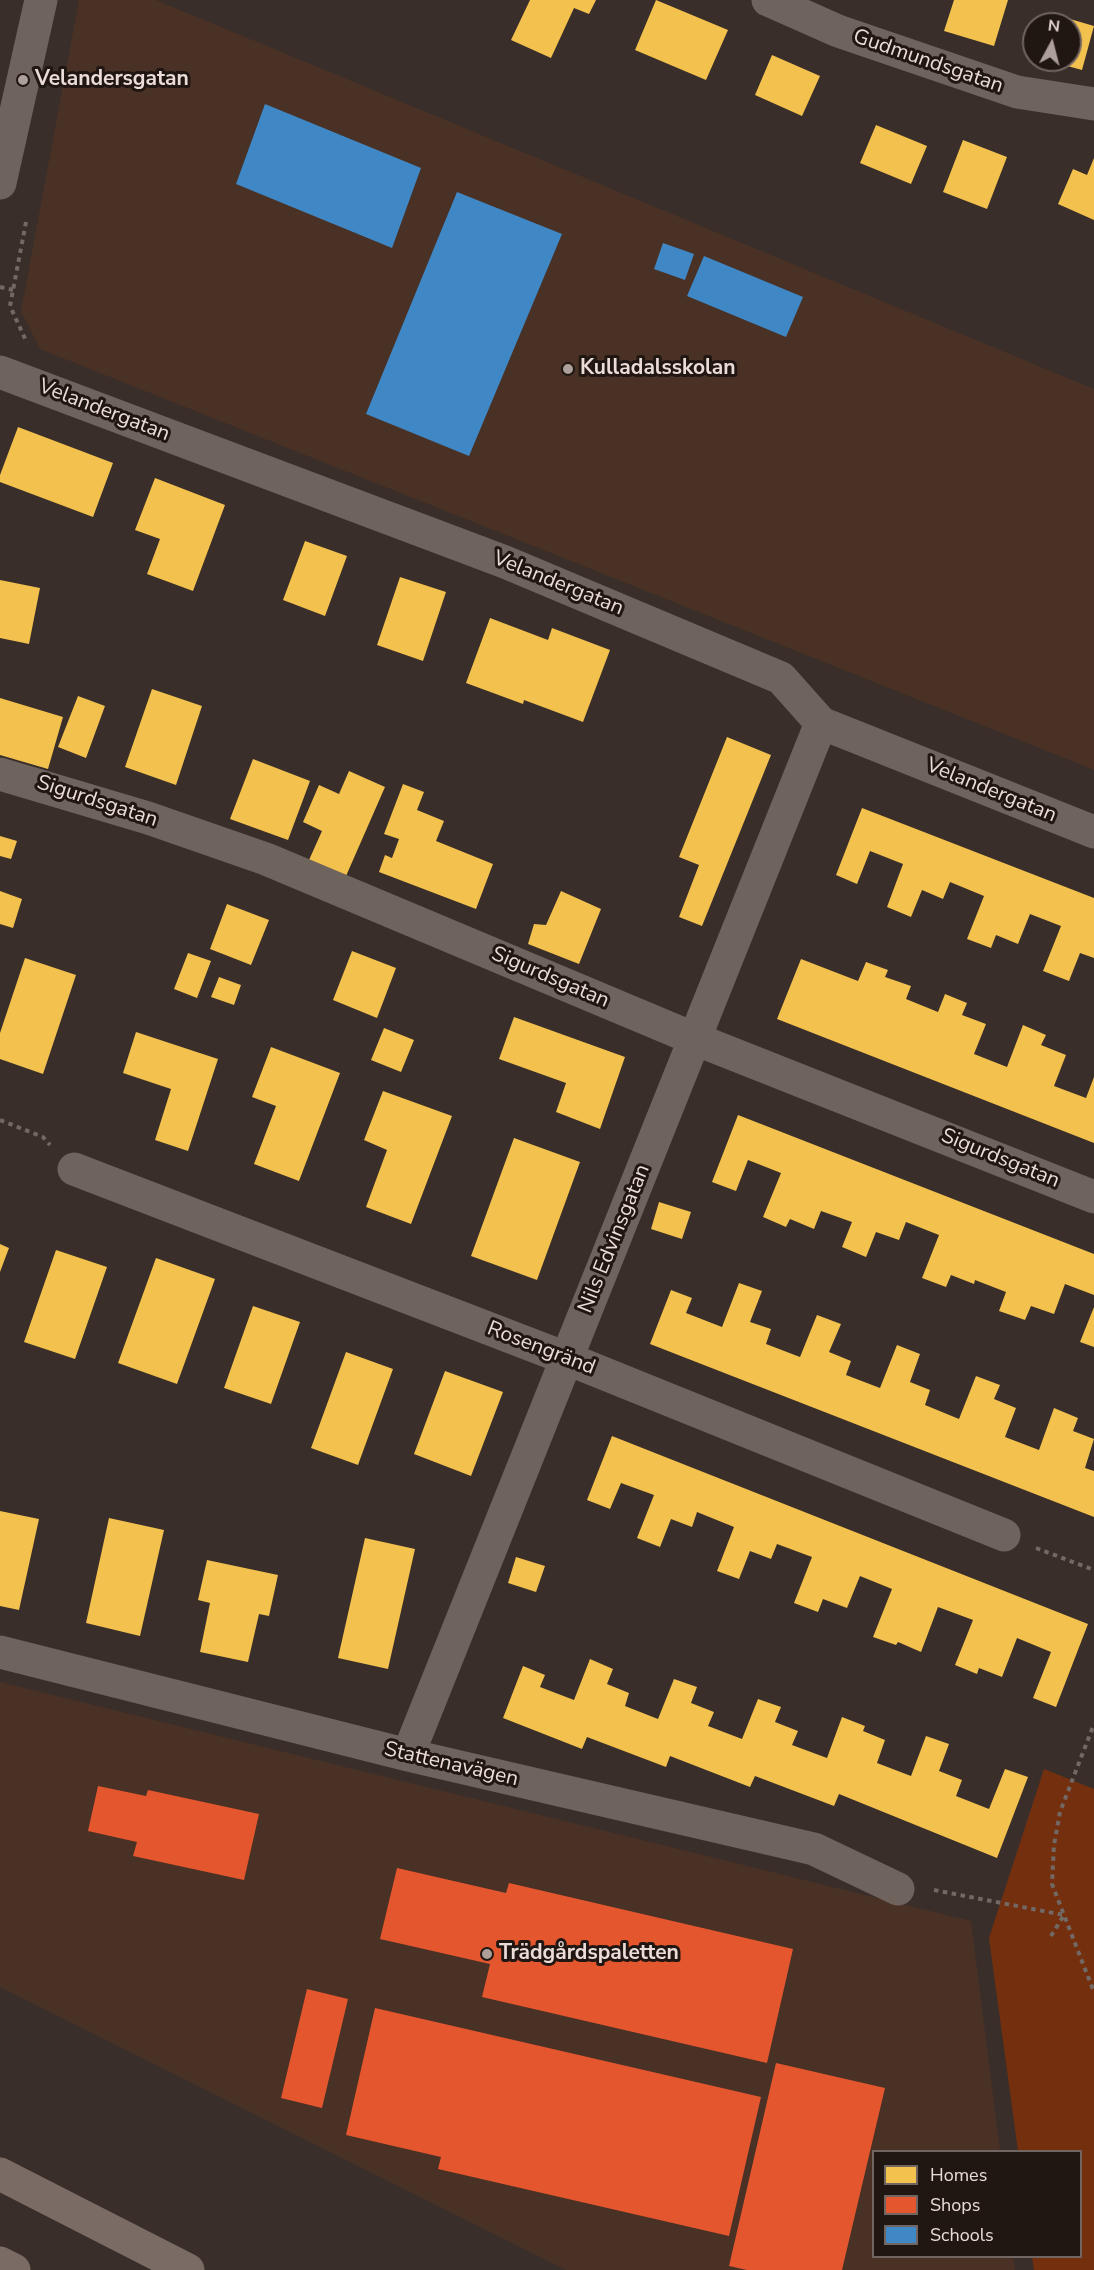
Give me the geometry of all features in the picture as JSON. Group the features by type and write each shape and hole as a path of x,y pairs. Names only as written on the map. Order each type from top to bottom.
{"main road":[{"path":"0,2174 188,2270"},
{"path":"0,2263 14,2270"}],"street":[{"path":"0,183 41,0"},
{"name":"Gudmundsgatan","path":"768,0 838,31 1017,92 1094,104"},
{"name":"Velandergatan","path":"9,376 505,562 781,678 820,723 1094,832"},
{"name":"Nils Edvinsgatan","path":"408,1755 820,723"},
{"name":"Sigurdsgatan","path":"0,774 148,818 266,859 695,1039 1094,1197"},
{"name":"Rosengränd","path":"74,1168 568,1359 1004,1535"},
{"name":"Stattenavägen","path":"0,1652 408,1755 814,1849 898,1889"}],"path":[{"path":"9,376 30,349 10,306 26,222"},
{"path":"0,287 14,290"},
{"path":"0,1120 43,1137 74,1168"},
{"path":"1004,1535 1094,1570"},
{"path":"1094,1724 1060,1812 1054,1845 1052,1884 1094,1992"},
{"path":"898,1889 927,1888 1064,1915"},
{"path":"1051,1936 1064,1915"}],"shaded area":[{"name":"Kulladalsskolan","path":"79,0 156,0 1094,389 1094,770 40,349 21,311"},
{"name":"Trädgårdspaletten","path":"0,1682 971,1921 1000,2150 872,2150 872,2258 1013,2258 1015,2270 566,2270 0,1987"},
{"path":"1044,1769 1094,1789 1094,2270 1034,2270 1032,2258 1082,2258 1082,2150 1018,2150 989,1938"}],"building: Homes":[{"path":"530,0 596,0 589,14 574,8 551,58 511,40"},
{"path":"656,0 728,30 706,80 635,50"},
{"path":"954,0 1008,0 994,46 944,31"},
{"path":"1082,22 1094,26 1082,70"},
{"path":"772,55 820,76 802,116 755,95"},
{"path":"876,125 927,146 911,184 860,163"},
{"path":"963,140 1007,157 987,209 943,192"},
{"path":"1094,158 1094,220 1058,204 1073,169 1087,175"},
{"path":"18,427 113,463 93,517 0,482 0,475"},
{"path":"155,478 225,505 193,591 147,574 160,539 135,530"},
{"path":"305,541 347,556 325,616 283,600"},
{"path":"400,577 446,592 423,661 377,645"},
{"path":"0,580 40,588 29,644 0,638"},
{"path":"490,618 548,640 552,628 610,650 583,722 524,700 523,704 466,683"},
{"path":"152,689 202,706 176,785 125,767"},
{"path":"78,696 105,706 86,758 58,747"},
{"path":"0,698 63,717 48,769 0,755"},
{"path":"727,737 771,755 702,926 679,917 699,865 679,857"},
{"path":"253,759 310,781 288,840 230,819"},
{"path":"349,771 385,787 346,876 309,860 322,831 303,822 319,785 339,794"},
{"path":"403,784 424,792 417,810 444,821 436,841 493,864 476,909 379,872 385,855 392,858 399,839 384,834"},
{"path":"862,808 1094,898 1094,958 1080,953 1069,981 1043,971 1061,926 1030,914 1018,944 996,935 991,948 967,939 984,896 950,882 943,899 922,890 911,917 887,907 903,864 870,851 857,884 836,875"},
{"path":"0,836 17,841 11,859 0,856"},
{"path":"0,891 22,899 13,928 0,924"},
{"path":"561,891 601,909 579,964 528,944 534,924 546,925"},
{"path":"227,904 269,920 251,965 210,949"},
{"path":"352,951 396,968 377,1018 333,1000"},
{"path":"188,953 211,961 197,998 174,989"},
{"path":"25,958 76,975 43,1074 0,1059 0,1033"},
{"path":"801,959 858,981 866,962 888,970 885,977 911,986 906,999 938,1012 945,994 967,1003 962,1015 986,1024 974,1054 1007,1067 1023,1025 1046,1035 1041,1045 1066,1055 1054,1086 1086,1098 1094,1077 1094,1143 777,1019"},
{"path":"219,977 241,985 234,1005 211,997"},
{"path":"514,1017 625,1057 600,1129 556,1112 566,1083 499,1059"},
{"path":"384,1028 414,1040 401,1072 371,1060"},
{"path":"136,1032 218,1059 188,1151 155,1140 171,1089 123,1073"},
{"path":"271,1047 340,1073 299,1181 254,1164 276,1106 252,1097"},
{"path":"383,1091 452,1116 411,1224 366,1207 387,1150 364,1140"},
{"path":"738,1115 1094,1254 1094,1295 1065,1284 1054,1314 1031,1306 1025,1320 999,1311 1006,1292 975,1280 974,1284 951,1275 946,1287 922,1278 939,1235 906,1222 899,1240 876,1232 866,1257 842,1247 852,1222 821,1211 814,1229 790,1219 786,1227 763,1217 781,1173 748,1160 736,1191 712,1182"},
{"path":"514,1138 580,1162 537,1280 471,1256"},
{"path":"659,1202 691,1212 682,1239 651,1229"},
{"path":"0,1244 9,1248 0,1272"},
{"path":"56,1250 107,1267 75,1359 24,1342"},
{"path":"156,1258 215,1279 177,1384 118,1363"},
{"path":"739,1283 762,1291 750,1322 771,1329 766,1344 800,1357 817,1315 841,1324 829,1352 851,1361 846,1375 880,1388 897,1345 920,1354 910,1382 930,1390 925,1405 959,1419 976,1376 1000,1385 994,1399 1016,1408 1005,1437 1039,1450 1054,1408 1078,1418 1073,1431 1094,1439 1085,1468 1094,1471 1094,1517 650,1344 671,1290 692,1298 686,1313 722,1327"},
{"path":"253,1306 300,1322 271,1404 224,1388"},
{"path":"1094,1307 1094,1347 1080,1342"},
{"path":"346,1352 393,1369 358,1465 311,1448"},
{"path":"445,1371 503,1392 471,1476 414,1454"},
{"path":"612,1436 1088,1624 1056,1707 1033,1698 1051,1652 1017,1638 1002,1677 979,1668 977,1674 955,1665 973,1620 938,1607 921,1652 898,1642 896,1645 873,1637 892,1589 860,1576 847,1608 823,1599 818,1612 794,1603 812,1557 777,1544 771,1559 750,1551 739,1579 717,1571 734,1527 697,1512 692,1527 671,1519 660,1547 637,1538 654,1495 621,1483 610,1509 587,1500"},
{"path":"0,1511 39,1519 19,1610 0,1606"},
{"path":"109,1518 164,1530 140,1636 86,1623"},
{"path":"365,1538 415,1549 388,1669 338,1658"},
{"path":"516,1557 545,1566 536,1592 508,1583"},
{"path":"207,1560 278,1575 269,1616 259,1614 248,1662 200,1652 210,1603 198,1600"},
{"path":"590,1659 613,1669 607,1684 629,1693 625,1706 658,1719 674,1679 697,1687 691,1703 714,1712 708,1726 742,1739 758,1699 781,1707 775,1722 798,1731 792,1745 827,1758 842,1717 865,1726 863,1731 885,1740 877,1763 911,1776 926,1736 949,1744 939,1771 962,1780 956,1796 989,1809 1005,1769 1028,1777 997,1858 839,1794 834,1806 755,1776 750,1787 670,1756 666,1767 587,1737 582,1749 503,1718 523,1666 545,1675 540,1687 574,1700"}],"building: Shops":[{"path":"98,1786 146,1796 148,1790 259,1814 244,1880 133,1856 137,1842 88,1831"},
{"path":"397,1868 506,1893 509,1883 793,1949 767,2063 482,1997 490,1964 380,1939"},
{"path":"307,1989 348,1999 322,2108 281,2098"},
{"path":"375,2008 761,2097 729,2236 438,2169 441,2157 346,2135"},
{"path":"776,2063 885,2088 842,2270 747,2270 729,2266"}],"building: Schools":[{"path":"265,104 421,168 392,248 236,184"},
{"path":"457,192 562,234 469,456 366,414"},
{"path":"663,243 694,254 685,280 654,269"},
{"path":"704,256 803,297 786,337 687,296"}],"place":[{"name":"Velandersgatan","path":"23,80"},
{"name":"Kulladalsskolan","path":"568,369"},
{"name":"Trädgårdspaletten","path":"487,1954"}]}
